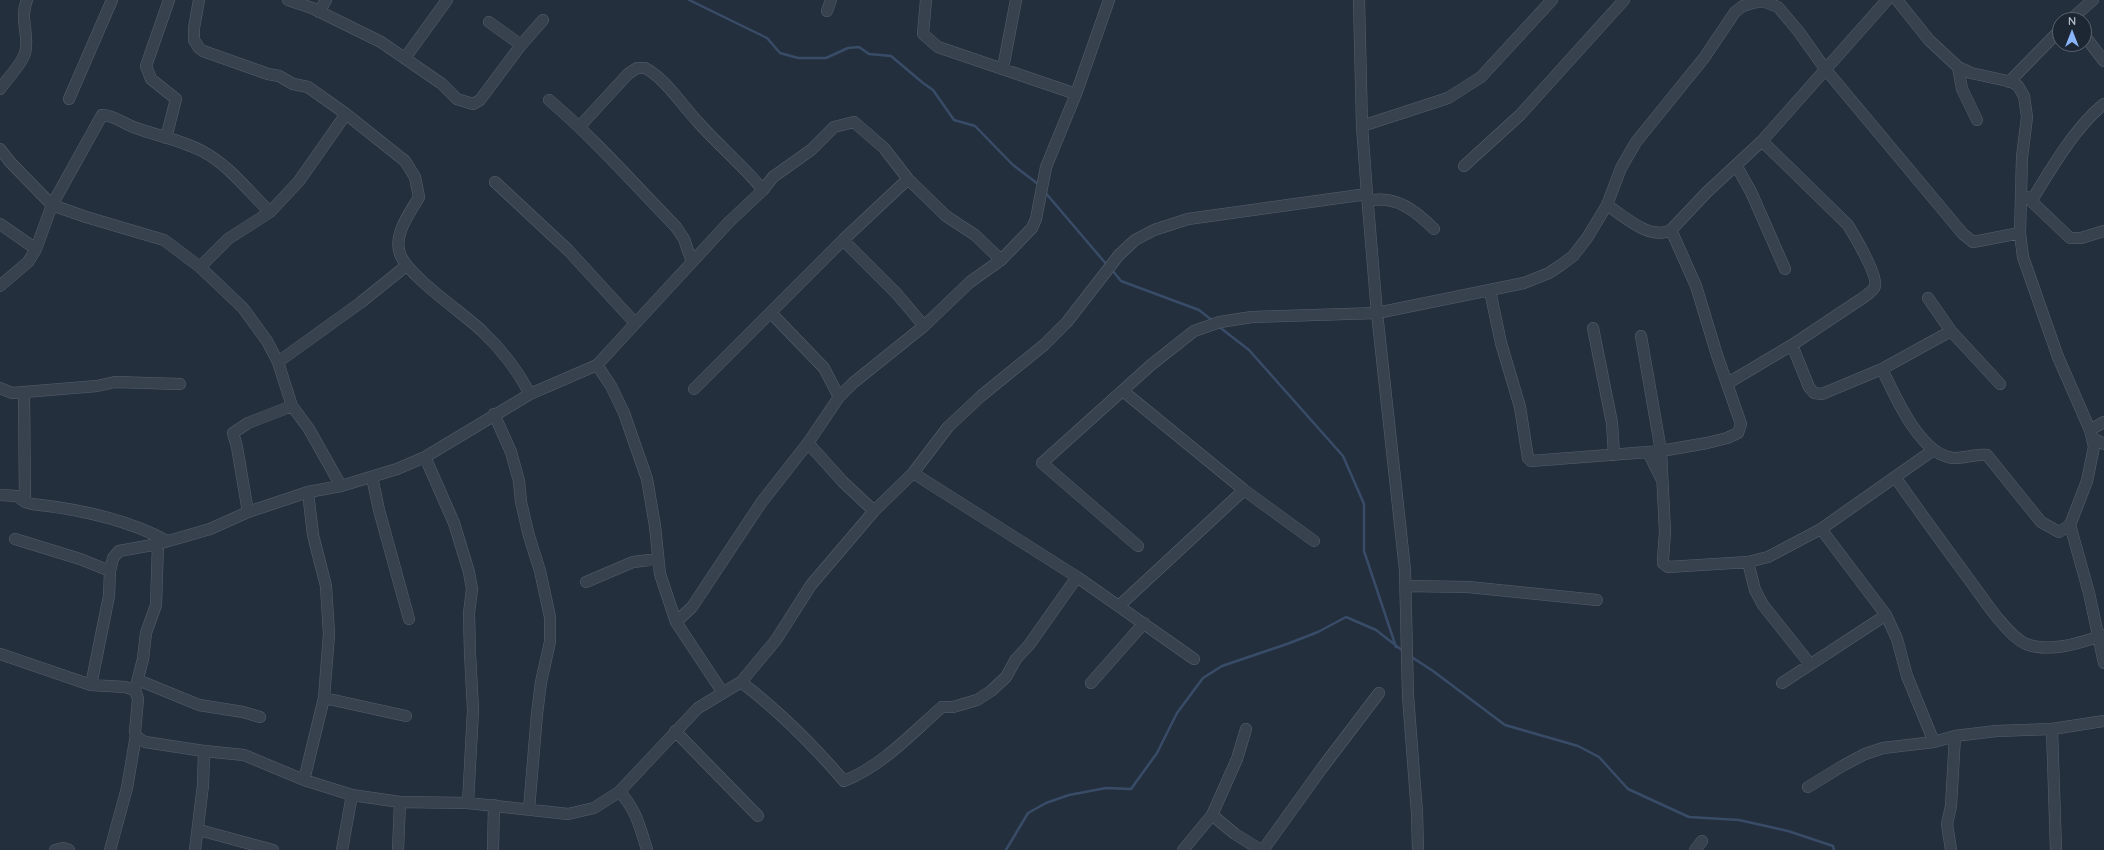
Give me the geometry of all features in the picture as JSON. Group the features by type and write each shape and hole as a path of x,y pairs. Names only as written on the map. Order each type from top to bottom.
{"street":[{"path":"0,89 25,54 24,7 27,0"},
{"path":"69,99 112,0"},
{"path":"166,138 176,99 151,79 146,66 169,0"},
{"path":"199,0 194,28 194,40 203,51 268,74 278,76 292,84 308,87 346,114 405,161 415,177 419,198 403,224 399,246 400,253 406,266 486,335 513,363 530,394"},
{"path":"288,0 319,12 381,42 452,92 457,99 473,104 480,100 521,45 543,20"},
{"path":"319,12 326,0"},
{"path":"405,58 447,0"},
{"path":"926,0 922,34 938,48 1003,68 1076,94"},
{"path":"1003,68 1016,0"},
{"path":"676,622 692,607 761,503 808,443 839,397 853,383 924,326 970,282 1001,260 1032,228 1036,219 1046,167 1076,94 1109,0"},
{"path":"1359,0 1362,126 1377,313 1406,586 1408,696 1417,813 1418,850"},
{"path":"1362,126 1448,98 1481,77 1552,0"},
{"path":"1464,166 1520,115 1624,0"},
{"path":"1607,206 1651,232 1664,234 1671,230 1762,141 1886,0"},
{"path":"1882,369 1902,411 1932,451 1953,458 1976,454 1987,455 2041,522 2059,532 2070,525 2087,481 2093,455 2092,434 2058,357 2023,257 2020,233 2022,157 2027,107 2024,96 2018,86 2012,82 1970,73 1958,67 1929,40 1897,0"},
{"path":"2079,12 2094,0"},
{"path":"1138,546 1042,463 1151,365 1194,331 1220,322 1252,317 1377,313 1428,301 1490,291 1524,283 1549,273 1573,256 1587,238 1607,206 1621,168 1636,142 1704,58 1735,12 1743,6 1762,2 1778,7 1799,32 1826,70 1963,234 1973,242 2020,233"},
{"path":"489,22 521,45"},
{"path":"2009,82 2052,38"},
{"path":"2092,45 2104,61"},
{"path":"1958,67 1962,89 1977,120"},
{"path":"580,126 628,74 637,68 645,68 673,94 697,122 746,170 763,190"},
{"path":"548,100 580,126 602,152 676,227 684,239 692,262"},
{"path":"2032,200 2052,166 2094,112 2104,104"},
{"path":"200,267 228,240 270,212 299,181 346,114"},
{"path":"0,286 28,262 36,249 52,205 85,147 100,116 111,117 135,128 202,151 218,161 270,212"},
{"path":"91,685 109,596 110,571 113,558 119,551 162,542 210,529 248,512 308,492 341,486 397,469 425,457 494,414 530,394 597,365 729,222 763,190 773,177 810,150 834,127 854,122 884,148 908,179 946,216 975,236 1001,260"},
{"path":"1728,383 1792,345 1872,291 1875,281 1856,237 1848,226 1762,141"},
{"path":"0,149 20,173 52,205 86,217 164,240 200,267 243,308 267,341 278,362 292,406 310,429 341,486"},
{"path":"1736,165 1751,192 1786,269"},
{"path":"694,389 843,240 908,179"},
{"path":"495,182 568,250 635,323"},
{"path":"2022,193 2032,200 2070,238 2081,238 2104,231"},
{"path":"136,735 145,742 204,751 244,755 304,780 352,795 400,802 468,803 568,814 594,808 619,792 698,708 741,682 776,640 810,585 874,511 913,473 948,428 982,396 1044,345 1067,322 1119,256 1135,240 1154,230 1188,219 1368,198 1379,198 1406,206 1421,216 1434,230"},
{"path":"0,224 36,249"},
{"path":"1490,291 1501,343 1520,407 1528,458 1534,461 1661,451 1727,438 1738,434 1741,424 1717,355 1696,286 1671,230"},
{"path":"843,240 897,294 924,326"},
{"path":"278,362 360,303 406,266"},
{"path":"1928,298 1951,331 2000,384"},
{"path":"771,312 824,368 839,397"},
{"path":"1593,328 1612,423 1614,455"},
{"path":"1792,345 1809,387 1814,393 1822,394 1882,369 1951,331"},
{"path":"1641,336 1661,451 1663,482 1663,559 1665,566 1670,567 1748,562 1768,557 1821,529 1932,451"},
{"path":"597,365 611,386 624,414 647,478 655,526 660,574 676,622 723,693"},
{"path":"0,388 12,393 97,386 115,382 180,384"},
{"path":"1123,391 1244,490 1314,541"},
{"path":"24,392 25,502"},
{"path":"248,512 237,448 233,434 248,423 292,406"},
{"path":"494,414 511,452 519,481 521,502 529,536 540,571 550,618 550,642 541,682 529,809"},
{"path":"2092,434 2104,422"},
{"path":"2092,434 2104,444"},
{"path":"808,443 843,482 874,511"},
{"path":"1648,452 1663,482"},
{"path":"425,457 454,523 472,589 470,613 470,653 474,710 468,803"},
{"path":"913,473 1077,577 1194,659"},
{"path":"372,476 379,510 409,619"},
{"path":"1895,476 1932,530 1999,619 2017,638 2027,644 2059,647 2102,636"},
{"path":"1120,606 1244,490"},
{"path":"304,780 324,698 327,679 329,606 326,586 313,535 308,492"},
{"path":"0,495 17,496 25,502 120,522 151,533 162,542"},
{"path":"2070,525 2102,636 2104,663"},
{"path":"1821,529 1886,615 1897,639 1907,676 1934,742"},
{"path":"15,539 80,559 110,571"},
{"path":"110,850 126,788 136,735 134,728 138,699 137,685 143,659 146,633 156,605 162,542"},
{"path":"586,582 633,562 658,559"},
{"path":"1748,562 1756,590 1763,605 1810,664"},
{"path":"741,682 771,705 826,760 844,781 861,774 897,747 942,707 953,707 977,700 991,691 1006,677 1016,659 1029,645 1077,577"},
{"path":"1406,586 1468,587 1597,600"},
{"path":"1782,683 1886,615"},
{"path":"1091,683 1144,623"},
{"path":"0,654 91,685 125,687 137,685 199,705 260,716"},
{"path":"1212,815 1235,834 1262,850 1379,693"},
{"path":"324,698 406,716"},
{"path":"1808,787 1865,754 1883,748 1934,742 1955,736 1996,731 2052,729 2104,721"},
{"path":"1183,850 1212,815 1238,759 1246,729"},
{"path":"2052,729 2056,850"},
{"path":"675,731 758,816"},
{"path":"1951,850 1947,824 1951,806 1955,736"},
{"path":"195,850 199,830 204,785 204,751"},
{"path":"619,792 626,798 635,816 647,850"},
{"path":"342,850 352,795"},
{"path":"398,850 400,802"},
{"path":"493,850 494,805"},
{"path":"199,830 273,850"},
{"path":"1695,850 1702,841"},
{"path":"55,850 63,848 69,850"}],"waterway":[{"path":"689,0 767,38 780,53 798,58 826,58 848,48 859,47 869,54 891,56 933,90 954,120 975,126 1013,165 1038,184"},
{"path":"1044,191 1107,265"},
{"path":"1112,270 1121,281 1199,310 1213,321"},
{"path":"1218,326 1249,350 1343,456 1364,504 1364,551 1396,647"},
{"path":"1006,850 1028,813 1046,803 1069,795 1106,788 1131,789 1157,753 1177,713 1203,678 1222,666 1318,632 1346,617 1376,630 1403,651"},
{"path":"1410,656 1433,671 1505,725 1578,746 1599,757 1628,789 1689,817 1739,820 1788,831 1833,846 1834,850"}]}
